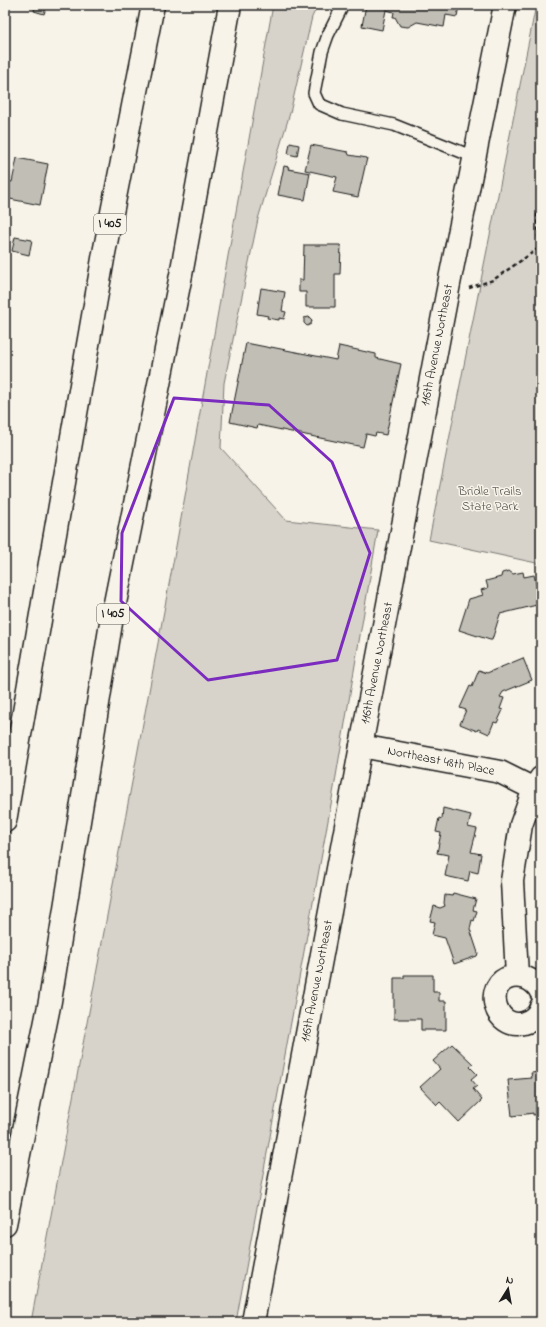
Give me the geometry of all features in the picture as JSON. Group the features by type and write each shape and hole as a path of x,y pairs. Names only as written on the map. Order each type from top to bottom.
{"main road":[{"name":"I 405","path":"5,821 104,253 153,5"},
{"name":"I 405","path":"5,1224 50,1001 111,623 181,275 230,5"},
{"name":"116th Avenue Northeast","path":"253,1322 361,746 474,157 505,5"},
{"name":"Northeast 48th Place","path":"361,746 500,772 539,787"},
{"path":"516,976 512,881 521,825 539,787"},
{"path":"541,992 538,986 532,981 525,977 516,976 501,982 494,997 498,1014 504,1020 512,1023 520,1024 528,1022 535,1018 541,1007"}],"lane":[{"path":"344,5 328,35 322,52 314,93 319,104 342,114 394,125 474,157"}],"path":[{"path":"469,288 493,280 539,248 537,216 541,192"}],"highlighted area":[{"path":"174,398 269,405 332,462 370,553 337,660 208,680 121,601 122,533"}],"green space":[{"path":"273,5 318,5 312,17 290,113 258,219 224,383 221,448 286,520 378,530 334,788 236,1322 31,1322 173,563"},
{"name":"Bridle Trails State Park","path":"536,5 541,5 541,564 429,540"}],"building":[{"path":"35,5 47,5 44,14 34,11"},
{"path":"366,5 459,5 457,17 446,15 444,27 417,22 408,27 400,26 395,17 393,17 394,12 386,10 382,30 362,26"},
{"path":"5,89 8,90 5,103"},
{"path":"290,143 299,145 297,156 288,154"},
{"path":"311,145 348,152 349,155 367,158 358,197 333,192 337,177 305,170"},
{"path":"17,158 48,164 40,205 5,198 7,181 12,182"},
{"path":"284,166 289,167 288,169 310,173 305,200 278,195"},
{"path":"15,237 32,240 29,255 12,251"},
{"path":"304,245 341,245 340,274 335,274 335,307 306,307 306,292 299,292 299,280 303,280"},
{"path":"261,288 285,292 282,311 286,312 284,319 279,318 279,320 267,318 268,316 257,314"},
{"path":"309,317 312,320 311,324 307,326 304,323 304,318"},
{"path":"246,343 336,360 339,346 376,354 376,358 401,364 386,435 376,433 375,436 366,434 363,447 258,425 257,428 230,422"},
{"path":"509,571 513,574 523,572 524,577 534,575 541,604 500,614 492,640 459,630 469,599 483,595 481,590 488,588 486,581 501,577 502,573"},
{"path":"523,658 532,680 503,692 500,697 504,698 500,709 503,710 497,723 494,722 489,734 460,724 466,710 460,708 470,686 472,687 479,670 487,673"},
{"path":"443,808 471,815 468,827 477,829 471,852 481,854 478,873 470,871 468,881 445,876 449,855 437,853 441,833 436,832 439,818 442,819"},
{"path":"453,893 476,899 473,910 477,911 474,921 472,920 470,929 478,953 477,956 454,964 445,938 432,935 435,922 430,921 434,906 440,908 445,906 445,895 452,896"},
{"path":"404,975 433,975 433,992 439,992 439,1001 446,1001 446,1030 421,1030 421,1019 394,1019 394,978 404,978"},
{"path":"452,1044 473,1064 470,1067 477,1074 471,1079 477,1086 473,1089 482,1100 459,1122 440,1102 437,1105 420,1087 440,1069 433,1061"},
{"path":"541,1072 541,1114 533,1115 533,1113 512,1116 508,1080 532,1078 531,1073"}]}
